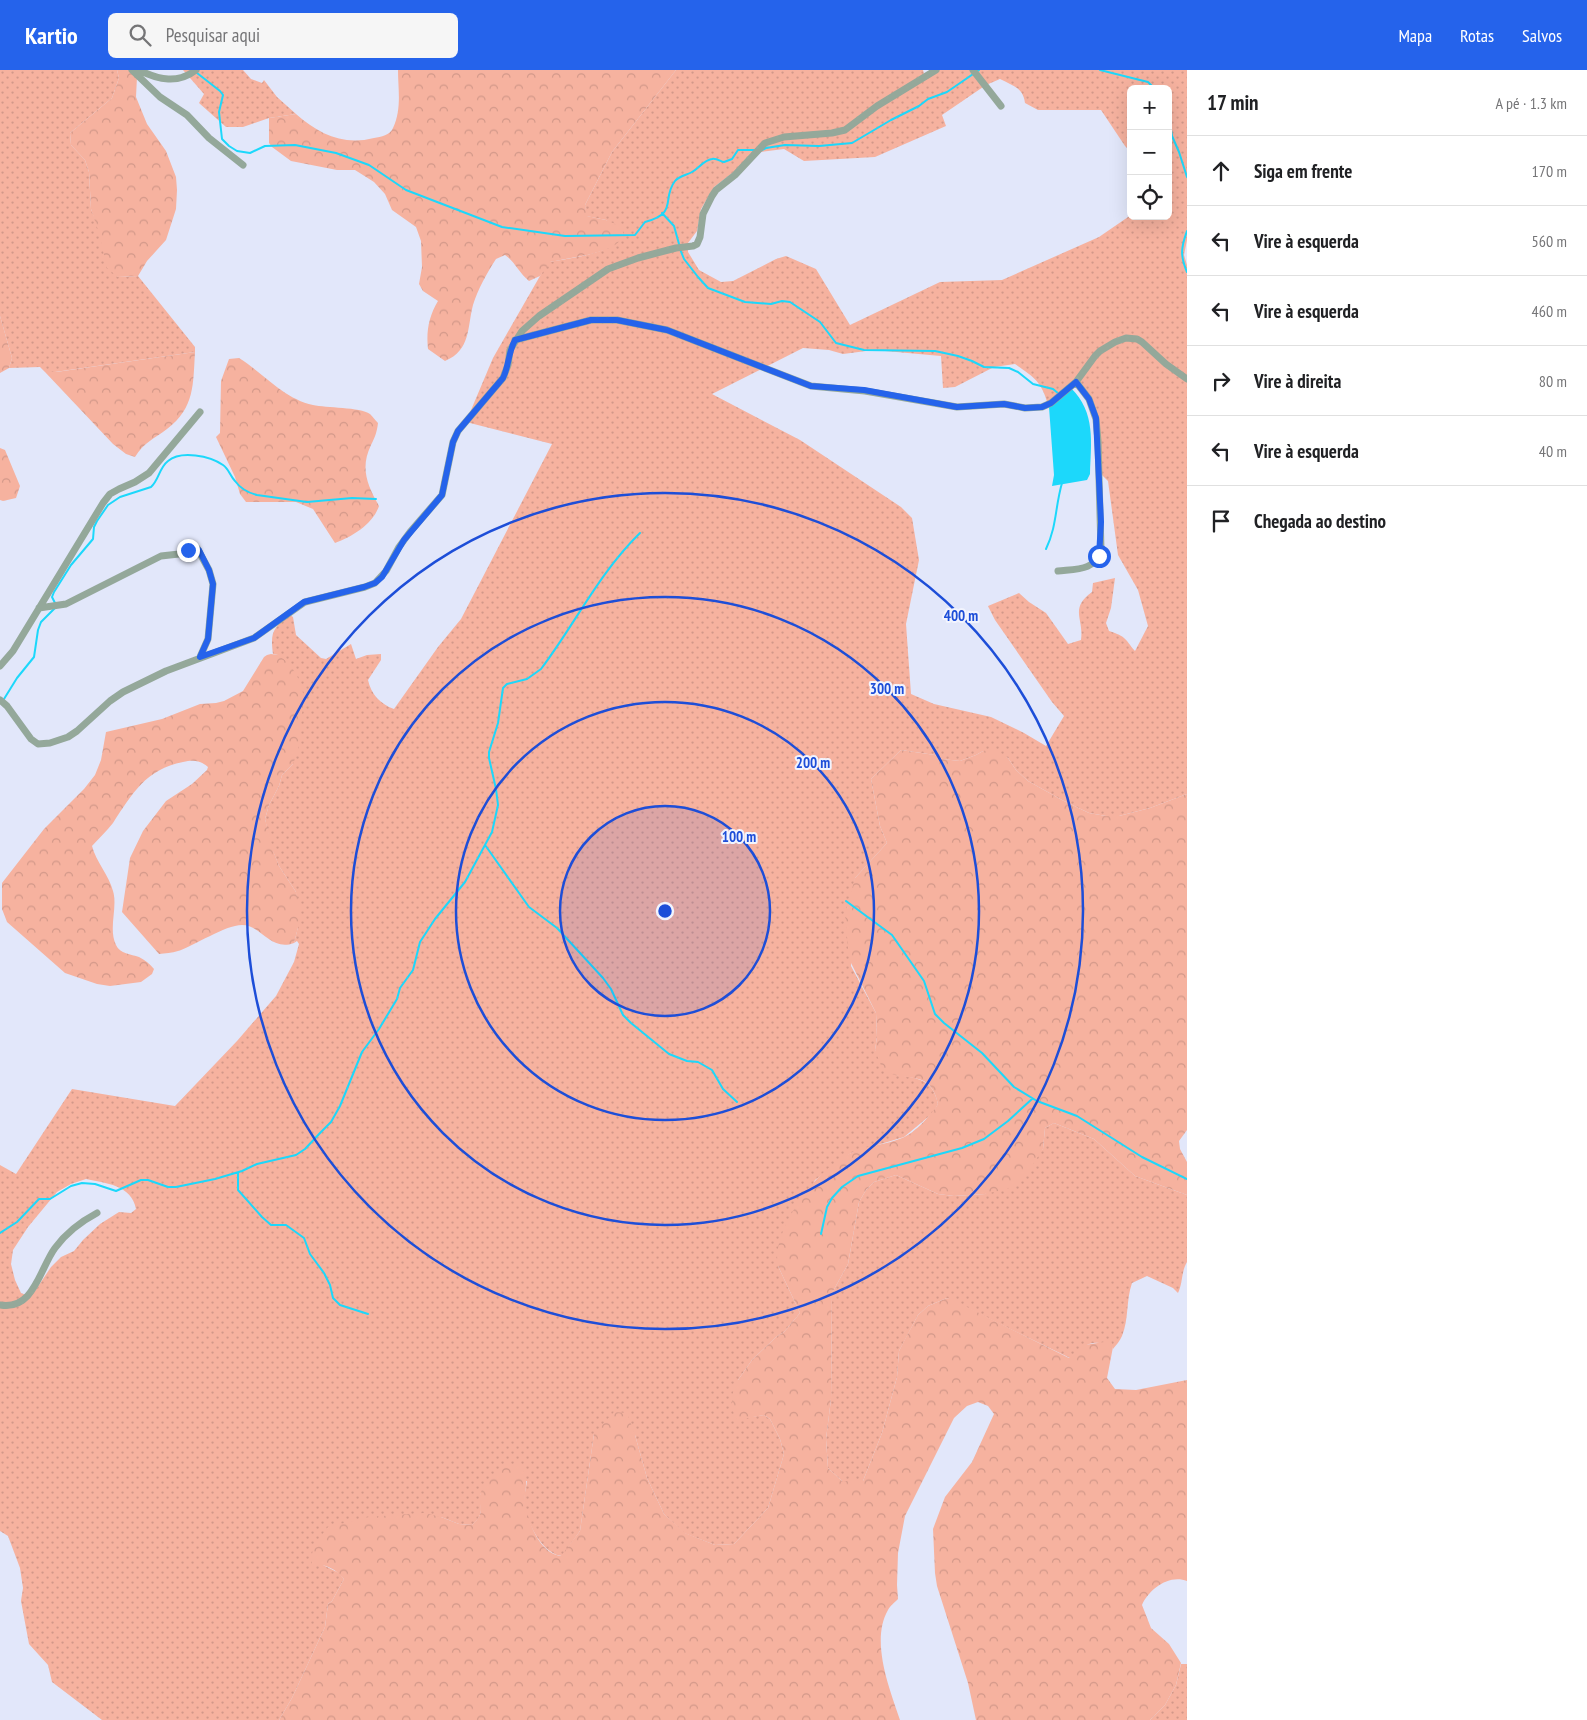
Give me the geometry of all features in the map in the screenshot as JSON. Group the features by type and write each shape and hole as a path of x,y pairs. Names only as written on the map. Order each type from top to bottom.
{"street":[{"path":"132,70 160,97 187,115 209,138 243,165"},
{"path":"139,70 152,77 168,80 178,79 194,72"},
{"path":"0,700 31,739 43,744 68,737 78,731 110,701 123,692 166,671 254,638 304,602 375,583 382,577 404,540 442,495 453,442 464,424 503,378 510,350 515,340 529,324 598,275 618,265 676,248 695,246 699,241 703,214 712,196 765,143 784,137 845,130 878,106 936,70"},
{"path":"973,70 1001,106"},
{"path":"515,340 591,320 617,320 651,326 675,333 811,386 864,390 957,407 1004,404 1025,408 1042,407 1051,403 1076,382 1095,356 1115,342 1126,338 1137,339 1142,342 1166,364 1187,379"},
{"path":"1058,571 1090,566 1099,556 1101,550 1096,418 1089,399 1076,382"},
{"path":"0,666 13,651 103,503 119,489 149,473 200,412"},
{"path":"39,608 66,604 161,556 179,554 191,548 196,548 209,570 213,584 208,639 200,657"},
{"path":"0,1305 15,1305 29,1295 56,1246 76,1225 97,1214"}],"green space":[{"path":"0,70 117,70 119,78 112,98 70,133 71,145 85,160 89,172 91,209 118,277 138,276 195,347 195,352 55,372 45,372 40,367 9,368 12,358 0,316"},
{"path":"117,70 131,70 137,77 136,97 147,124 166,151 176,177 176,209 166,240 147,261 138,276 118,277 107,268 91,209 89,172 85,160 71,145 70,133 112,98 119,78"},
{"path":"183,70 243,70 251,79 262,83 264,80 277,97 296,114 269,118 243,127 226,127 199,103 204,94"},
{"path":"398,70 676,70 612,152 585,205 587,216 606,220 622,227 623,234 621,239 616,244 599,252 550,262 540,276 529,281 505,255 496,259 475,299 464,345 460,351 445,361 428,349 427,336 429,324 432,312 438,301 423,291 419,284 422,267 421,241 416,227 392,210 385,194 374,182 355,170 337,170 291,161 269,143 269,118 296,114 323,132 342,139 363,140 388,134 393,128 398,114"},
{"path":"676,70 923,70 924,74 932,70 1187,70 1187,240 1184,255 1187,265 1187,794 1150,808 1119,816 1089,813 1028,781 1016,770 1008,758 983,751 960,761 901,750 871,779 880,826 887,843 855,878 851,966 876,1013 877,1037 875,1050 896,1075 918,1079 928,1085 936,1096 938,1104 933,1113 904,1137 851,1153 815,1180 778,1266 800,1313 784,1332 776,1337 752,1360 738,1380 737,1419 764,1415 770,1419 780,1439 784,1454 768,1508 734,1544 715,1545 684,1533 664,1514 647,1478 635,1435 594,1434 580,1531 562,1556 554,1554 547,1549 531,1526 524,1501 527,1481 480,1494 480,1514 472,1525 459,1524 441,1517 321,1564 339,1573 344,1579 332,1601 328,1604 325,1627 292,1698 279,1720 102,1720 52,1682 48,1665 29,1644 21,1601 23,1588 20,1568 8,1536 0,1531 0,1165 16,1174 72,1089 175,1106 237,1041 276,996 294,962 299,944 297,941 294,943 298,927 296,892 279,866 271,846 265,819 282,775 293,764 278,655 273,654 272,640 274,631 290,615 293,617 296,635 321,658 326,659 351,644 356,659 367,655 381,654 381,660 368,680 371,690 377,698 394,709 438,647 461,619 552,444 466,422 493,358 549,262 601,251 618,241 623,234 606,220 586,216 585,205 612,152","holes":["1000,79 1017,88 1022,93 1025,103 1038,110 1101,110 1127,148 1127,85 1172,85 1172,220 1127,220 1127,218 1099,237 1002,280 940,282 850,325 816,269 786,256 776,259 733,281 721,282 699,270 688,252 688,243 697,231 701,209 714,187 760,152 784,149 804,161 875,157 946,126 942,115 986,85","803,348 829,350 843,354 874,350 941,356 943,388 955,387 994,367 1015,364 1040,385 1048,405 1078,381 1082,384 1096,421 1098,471 1108,481 1118,555 1138,590 1148,626 1135,651 1122,637 1109,631 1106,623 1111,608 1115,578 1093,583 1092,592 1085,598 1079,609 1081,640 1068,644 1046,613 1019,593 988,606 995,620 1052,702 1064,716 1046,746 991,717 934,704 911,694 906,624 919,560 912,518 901,507 800,440 712,394","86,1179 117,1186 129,1195 136,1209 131,1213 119,1212 100,1224 74,1251 61,1257 51,1267 35,1291 26,1295 21,1293 11,1264 13,1250 28,1227 57,1192 71,1184"]},
{"path":"0,316 12,358 9,368 0,373"},
{"path":"195,352 193,385 188,404 183,413 167,429 146,444 135,457 126,454 113,444 45,372 56,372"},
{"path":"239,358 283,391 302,402 365,412 370,414 378,423 366,461 366,476 379,506 372,519 361,529 335,543 313,509 296,502 246,502 240,494 235,477 216,437 220,433 221,381 229,359"},
{"path":"0,448 5,450 20,486 16,498 3,501 0,500"},
{"path":"271,654 278,655 290,664 298,678 304,696 298,751 293,764 282,775 265,819 279,866 296,892 301,916 294,943 279,944 255,929 242,925 227,928 178,951 159,954 122,912 130,858 143,831 166,801 192,784 207,770 208,767 202,763 187,761 159,770 141,784 113,823 92,846 113,891 113,932 116,945 123,952 139,957 147,962 154,969 152,974 141,982 110,986 97,984 65,973 7,922 2,909 2,883 44,829 84,789 95,775 101,760 106,732 162,719 200,704 224,701 243,691 264,657"},
{"path":"994,749 1008,758 1016,770 1028,781 1089,813 1119,816 1150,808 1187,794 1187,1130 1179,1141 1180,1149 1187,1162 1187,1195 1135,1176 1094,1139 1054,1123 1045,1128 1043,1149 1023,1179 1007,1189 985,1194 954,1196 938,1194 896,1175 874,1182 866,1190 859,1202 848,1264 832,1293 831,1399 826,1439 828,1468 842,1481 863,1481 882,1433 897,1377 899,1351 918,1315 928,1306 947,1298 1069,1358 1084,1345 1111,1341 1113,1347 1107,1378 1115,1389 1136,1390 1187,1380 1187,1581 1180,1579 1160,1584 1149,1594 1142,1605 1151,1628 1169,1644 1181,1663 1176,1685 1165,1705 1150,1720 976,1720 968,1683 937,1586 933,1529 945,1497 972,1462 994,1414 988,1406 978,1402 967,1406 954,1418 905,1516 898,1553 898,1599 888,1610 883,1622 881,1636 881,1651 887,1680 900,1720 279,1720 292,1698 325,1627 328,1604 332,1601 344,1579 330,1568 312,1564 314,1545 328,1527 369,1517 424,1513 459,1524 472,1525 480,1515 479,1501 487,1481 502,1466 522,1465 526,1482 525,1504 532,1528 547,1550 561,1556 580,1531 594,1434 614,1412 627,1413 647,1478 664,1514 685,1533 715,1545 734,1544 768,1508 784,1454 780,1439 770,1419 764,1415 737,1420 732,1409 732,1395 738,1380 752,1360 776,1337 784,1332 800,1313 778,1266 779,1244 788,1220 801,1198 827,1169 857,1150 907,1136 922,1123 938,1104 929,1084 915,1078 898,1076 882,1068 875,1050 877,1037 876,1013 849,959 845,914 855,878 887,843 880,826 871,779 901,750 960,761 983,751"},
{"path":"1054,1123 1094,1139 1135,1176 1187,1195 1187,1262 1178,1293 1173,1288 1147,1276 1132,1283 1124,1330 1120,1340 1113,1349 1113,1347 1106,1344 1094,1343 1085,1346 1070,1358 947,1298 928,1306 918,1315 899,1351 897,1377 882,1433 863,1481 842,1481 828,1468 826,1439 831,1399 832,1293 848,1264 859,1202 866,1190 874,1182 896,1175 938,1194 954,1196 985,1194 1043,1149 1045,1128"},
{"path":"1181,1664 1187,1664 1187,1720 1150,1720 1165,1705 1176,1685"}],"water":[{"path":"1071,388 1085,407 1088,418 1091,439 1090,474 1087,480 1052,486 1054,475 1049,407"}],"waterway":[{"path":"762,150 785,145 819,146 852,143 919,106 928,99 947,92 979,70"},
{"path":"1100,70 1148,82 1151,85"},
{"path":"197,73 223,95 219,112 222,139 237,151 250,153 265,146 295,145 336,153 369,165 406,190 502,227 565,236 635,235 645,222 666,210 671,188 679,178 692,172 709,160 715,159 724,162 732,159 738,150 755,150"},
{"path":"1171,130 1187,177"},
{"path":"662,213 674,226 679,244"},
{"path":"1187,231 1182,252 1187,272"},
{"path":"680,249 684,259 708,288 745,302 771,304 782,301 790,302 820,322 836,343 864,350 935,351 958,356 984,367 1009,368 1018,372 1033,384 1053,389 1059,394"},
{"path":"55,603 52,597 54,592 71,565 93,539 94,527 108,505 120,497 151,487 165,464 180,456 203,457 217,462 225,467 239,486 257,495 307,502 352,498 376,499"},
{"path":"1046,549 1050,541 1062,483"},
{"path":"0,1233 17,1222 39,1199 50,1199 71,1186 82,1183 95,1184 116,1191 141,1180 148,1180 168,1187 176,1187 215,1179 242,1171 257,1164 296,1155 305,1149 331,1122 340,1106 362,1052 379,1029 397,999 400,988 413,970 420,942 435,919 465,882 492,832 498,805 489,752 498,723 503,688 507,684 527,679 541,669 612,565 640,533"},
{"path":"4,699 17,678 34,657 41,622 55,608"},
{"path":"485,845 529,907 557,928 603,978 611,989 623,1015 669,1054 687,1061 698,1062 712,1070 723,1089 737,1102"},
{"path":"846,901 892,935 924,981 935,1014 982,1053 1014,1087 1037,1101 1077,1116 1142,1157 1187,1179"},
{"path":"821,1234 827,1207 832,1198 842,1187 858,1176 962,1148 984,1139 1008,1121 1032,1099"},
{"path":"238,1173 238,1190 262,1217 271,1225 286,1225 304,1238 310,1254 330,1285 333,1298 340,1305 368,1314"}],"route":[{"path":"188,550 196,548 199,550 209,570 213,584 213,595 208,620 208,639 200,657 254,638 293,608 304,602 375,583 391,564 399,547 410,532 442,495 446,484 453,442 458,431 503,378 508,365 510,350 515,340 601,319 617,320 667,330 811,386 864,390 957,407 1010,404 1025,408 1042,407 1051,403 1076,382 1089,399 1096,418 1101,522 1101,550 1099,556"}]}
